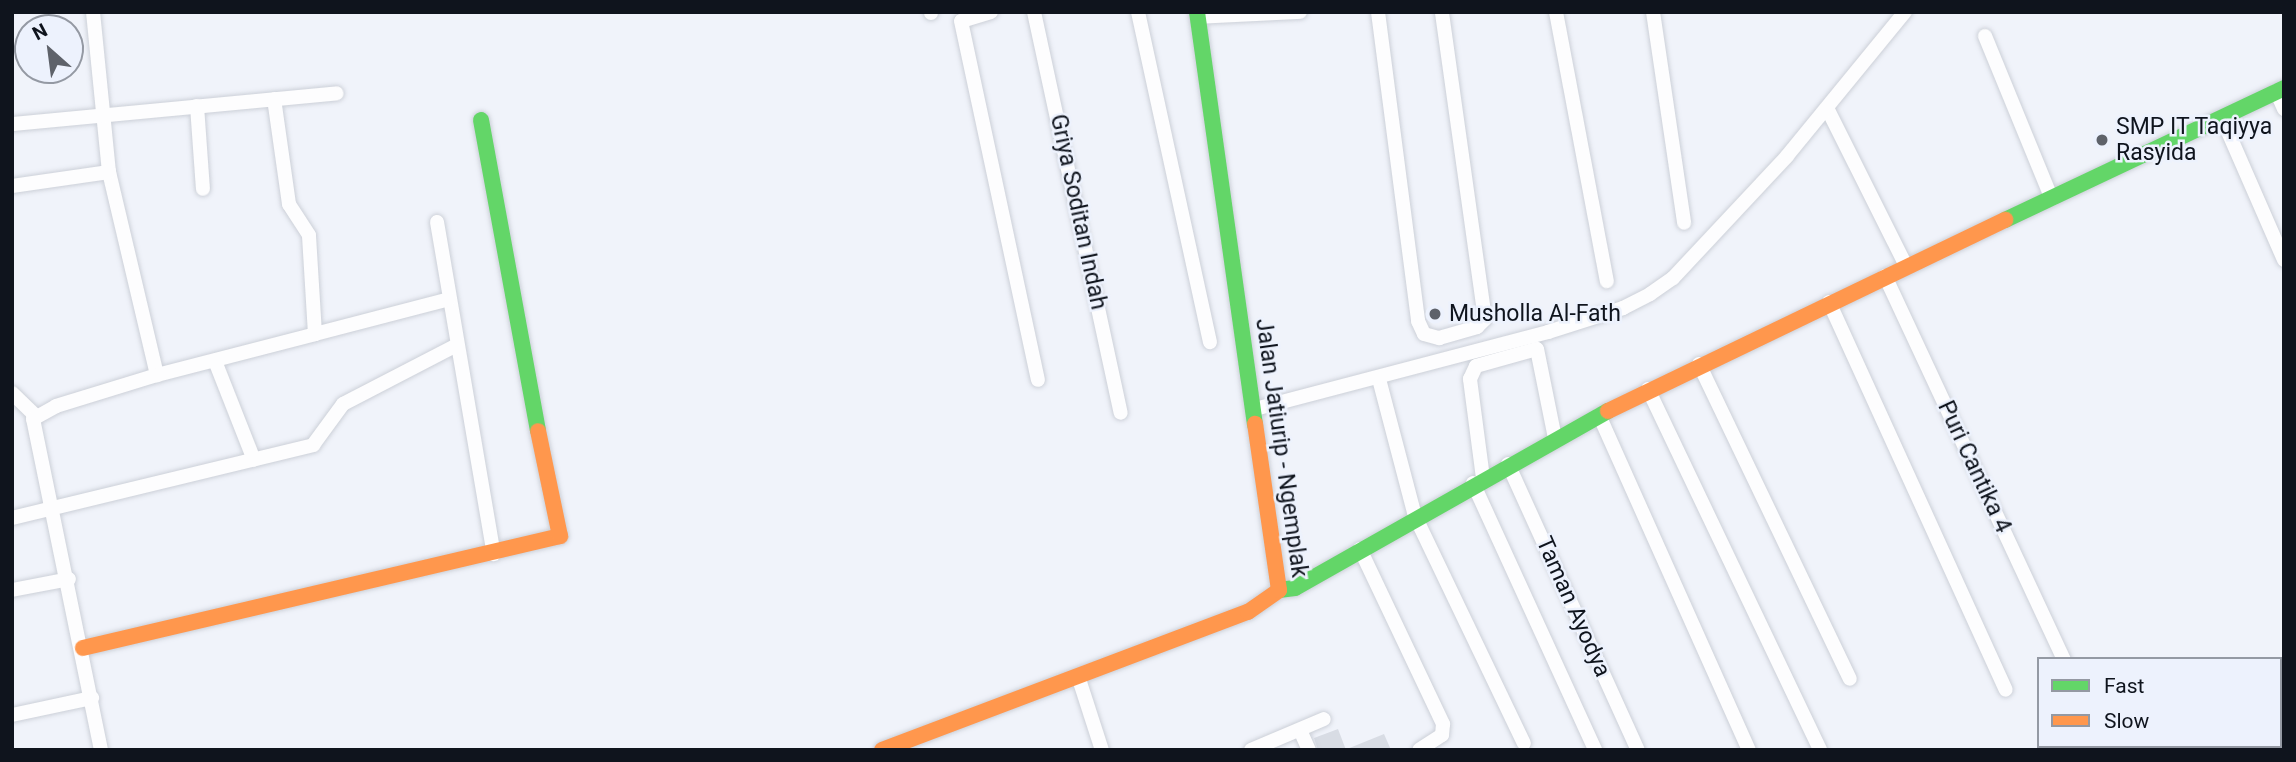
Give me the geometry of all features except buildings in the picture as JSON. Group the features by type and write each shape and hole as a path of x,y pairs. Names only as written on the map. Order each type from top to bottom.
{"street":[{"path":"93,12 99,102 109,172 157,374"},
{"path":"991,12 961,21 1038,380"},
{"name":"Griya Soditan Indah","path":"1034,12 1121,413"},
{"path":"1138,12 1210,342"},
{"path":"1197,14 1300,12"},
{"path":"1378,12 1418,320 1424,334 1439,338 1477,327 1485,319 1442,12"},
{"path":"1556,12 1607,281"},
{"path":"1653,12 1684,223"},
{"path":"1254,404 1379,379 1548,332 1623,308 1650,293 1673,278 1828,108 1905,12"},
{"name":"Jalan Jatiurip - Ngemplak","path":"882,750 1079,679 1248,612 1279,590 1197,14"},
{"path":"1985,36 2052,199"},
{"path":"1279,590 1295,588 1478,480 1699,364 2280,90 2284,109"},
{"path":"12,124 99,102 197,106 337,93"},
{"path":"274,99 289,204 309,235 315,334"},
{"path":"197,106 204,189"},
{"path":"1828,108 1906,266"},
{"path":"2222,118 2284,260"},
{"path":"83,648 494,554 560,536 562,528 517,332 481,120"},
{"path":"12,186 109,172"},
{"path":"437,222 494,554"},
{"name":"Puri Cantika 4","path":"1885,275 2063,657"},
{"path":"35,415 157,374 449,299"},
{"path":"1829,302 2006,690"},
{"path":"12,517 316,444 343,404 457,345"},
{"path":"1555,438 1537,349 1476,366 1470,379 1478,480 1595,750"},
{"path":"215,361 254,460"},
{"path":"1699,364 1850,679"},
{"path":"1379,379 1415,516 1524,743"},
{"path":"1648,389 1820,750"},
{"path":"12,393 35,415 35,442 69,579 101,750"},
{"path":"1599,415 1749,750"},
{"name":"Taman Ayodya","path":"1508,464 1638,750"},
{"path":"1360,549 1443,724 1442,735 1419,750"},
{"path":"12,590 69,579"},
{"path":"1079,679 1102,750"},
{"path":"12,715 92,698"},
{"path":"1251,750 1324,719"},
{"path":"1300,730 1309,750"}],"traffic: fast":[{"path":"1197,12 1255,424"},
{"path":"2005,220 2284,88"},
{"path":"481,120 538,431"},
{"path":"1279,590 1295,588 1608,411"}],"traffic: slow":[{"path":"1608,411 2005,220"},
{"path":"882,750 1248,612 1279,590 1255,424"},
{"path":"83,648 560,536 538,431"}],"place":[{"name":"SMP IT Taqiyya Rasyida","path":"2102,140"},
{"name":"Musholla Al-Fath","path":"1435,314"}]}
